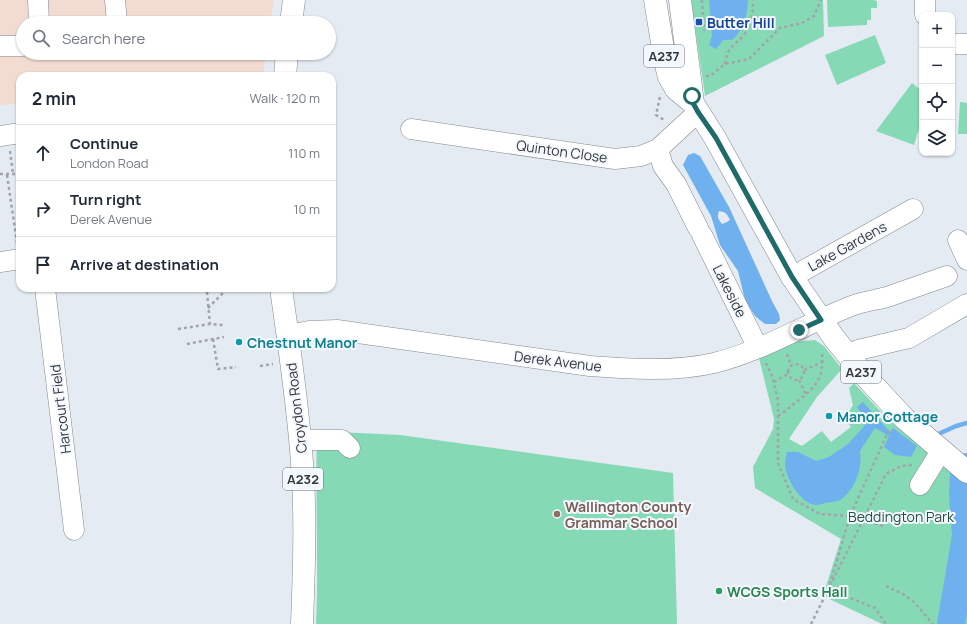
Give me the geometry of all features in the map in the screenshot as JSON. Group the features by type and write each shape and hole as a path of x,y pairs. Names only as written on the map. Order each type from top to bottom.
{"main road":[{"name":"A237","path":"655,0 669,77 676,89 695,107 716,138 792,277 847,356 891,405 967,472"},
{"name":"A237","path":"680,0 695,107"},
{"path":"285,72 286,60"},
{"name":"Croydon Road","path":"282,292 288,335 302,465 304,526 302,624"}],"street":[{"path":"38,0 39,16"},
{"path":"115,0 116,16"},
{"path":"925,0 925,12"},
{"path":"955,44 967,44"},
{"path":"0,46 16,46"},
{"name":"Quinton Close","path":"411,129 615,159 641,156 658,149 695,107"},
{"name":"Lakeside","path":"658,149 663,166 676,184 700,232 765,345"},
{"name":"Lake Gardens","path":"792,277 904,209"},
{"path":"958,240 967,260"},
{"path":"0,262 16,260"},
{"name":"Derek Avenue","path":"288,335 309,331 336,330 590,366 632,369 688,367 714,363 765,345 855,305 886,297 948,276"},
{"name":"Harcourt Field","path":"45,292 74,530"},
{"path":"847,356 858,350 909,338 962,310"},
{"path":"300,440 342,440 350,448"},
{"path":"924,479 936,445"}],"path":[{"path":"702,0 704,35"},
{"path":"725,64 727,53 733,44 743,36 749,26 753,14 753,0"},
{"path":"702,76 710,76 725,64 750,59 780,28 802,23 814,16 821,0"},
{"path":"660,94 656,115 668,122"},
{"path":"0,174 13,174 9,135"},
{"path":"7,174 16,233"},
{"path":"206,292 210,324"},
{"path":"208,308 224,292"},
{"path":"778,416 806,395 816,385 820,375 822,362 818,329 821,320"},
{"path":"178,329 210,324 224,326"},
{"path":"187,344 224,337"},
{"path":"213,339 218,369 236,367"},
{"path":"765,345 778,400 778,463 794,499 820,514 850,516 883,526"},
{"path":"804,370 822,362"},
{"path":"798,363 804,370 804,377 799,380 791,378 788,374 788,369 793,364 798,363"},
{"path":"774,382 788,374"},
{"path":"799,380 806,395"},
{"path":"827,594 850,516 889,430"},
{"path":"812,624 886,474 901,466 914,465 924,479"},
{"path":"886,586 903,594 913,601 933,624"},
{"path":"827,594 848,597 875,608 886,624"}],"shaded area":[{"path":"0,0 274,0 271,16 16,16 16,60 265,60 264,72 16,72 16,103 0,105"}],"green space":[{"path":"691,0 823,0 824,36 705,96"},
{"path":"827,0 873,0 877,1 877,8 871,8 871,20 867,20 867,25 828,27"},
{"path":"875,35 886,63 837,85 825,55"},
{"path":"912,83 919,89 919,129 914,145 876,131"},
{"path":"960,102 967,103 967,134 958,134"},
{"name":"Beddington Park","path":"815,340 824,346 842,369 817,397 789,439 802,446 822,431 831,442 851,427 845,418 853,405 849,388 854,383 900,430 936,459 967,488 967,624 882,624 823,596 841,539 755,488 753,467 773,429 774,419 758,354 784,343"},
{"name":"Wallington County Grammar School","path":"317,431 400,435 673,473 677,624 316,624"}],"water":[{"path":"709,0 748,0 743,27 732,40 723,41 716,49 709,45 712,36"},
{"path":"694,153 700,156 729,207 779,314 780,320 776,324 765,324 755,316 745,300 738,271 720,245 711,216 683,165 688,155","holes":["719,211 726,214 730,220 722,224 718,216"]},
{"path":"863,402 890,432 893,428 917,446 911,457 895,455 884,447 889,436 875,428 860,451 861,458 859,471 850,491 838,501 816,505 809,503 799,495 791,483 785,465 787,452 798,452 816,461 829,457 848,444 867,423 857,407"}],"waterway":[{"path":"934,436 956,426 967,423"},
{"path":"951,624 966,536 963,495 964,475 967,467"},
{"path":"966,536 967,541"}],"place":[{"name":"Butter Hill","path":"699,22"},
{"name":"Chestnut Manor","path":"239,342"},
{"name":"Manor Cottage","path":"829,416"},
{"name":"Wallington County Grammar School","path":"557,514"},
{"name":"WCGS Sports Hall","path":"719,591"}],"route":[{"path":"692,96 693,103 716,138 792,277 821,320 799,330"}]}
